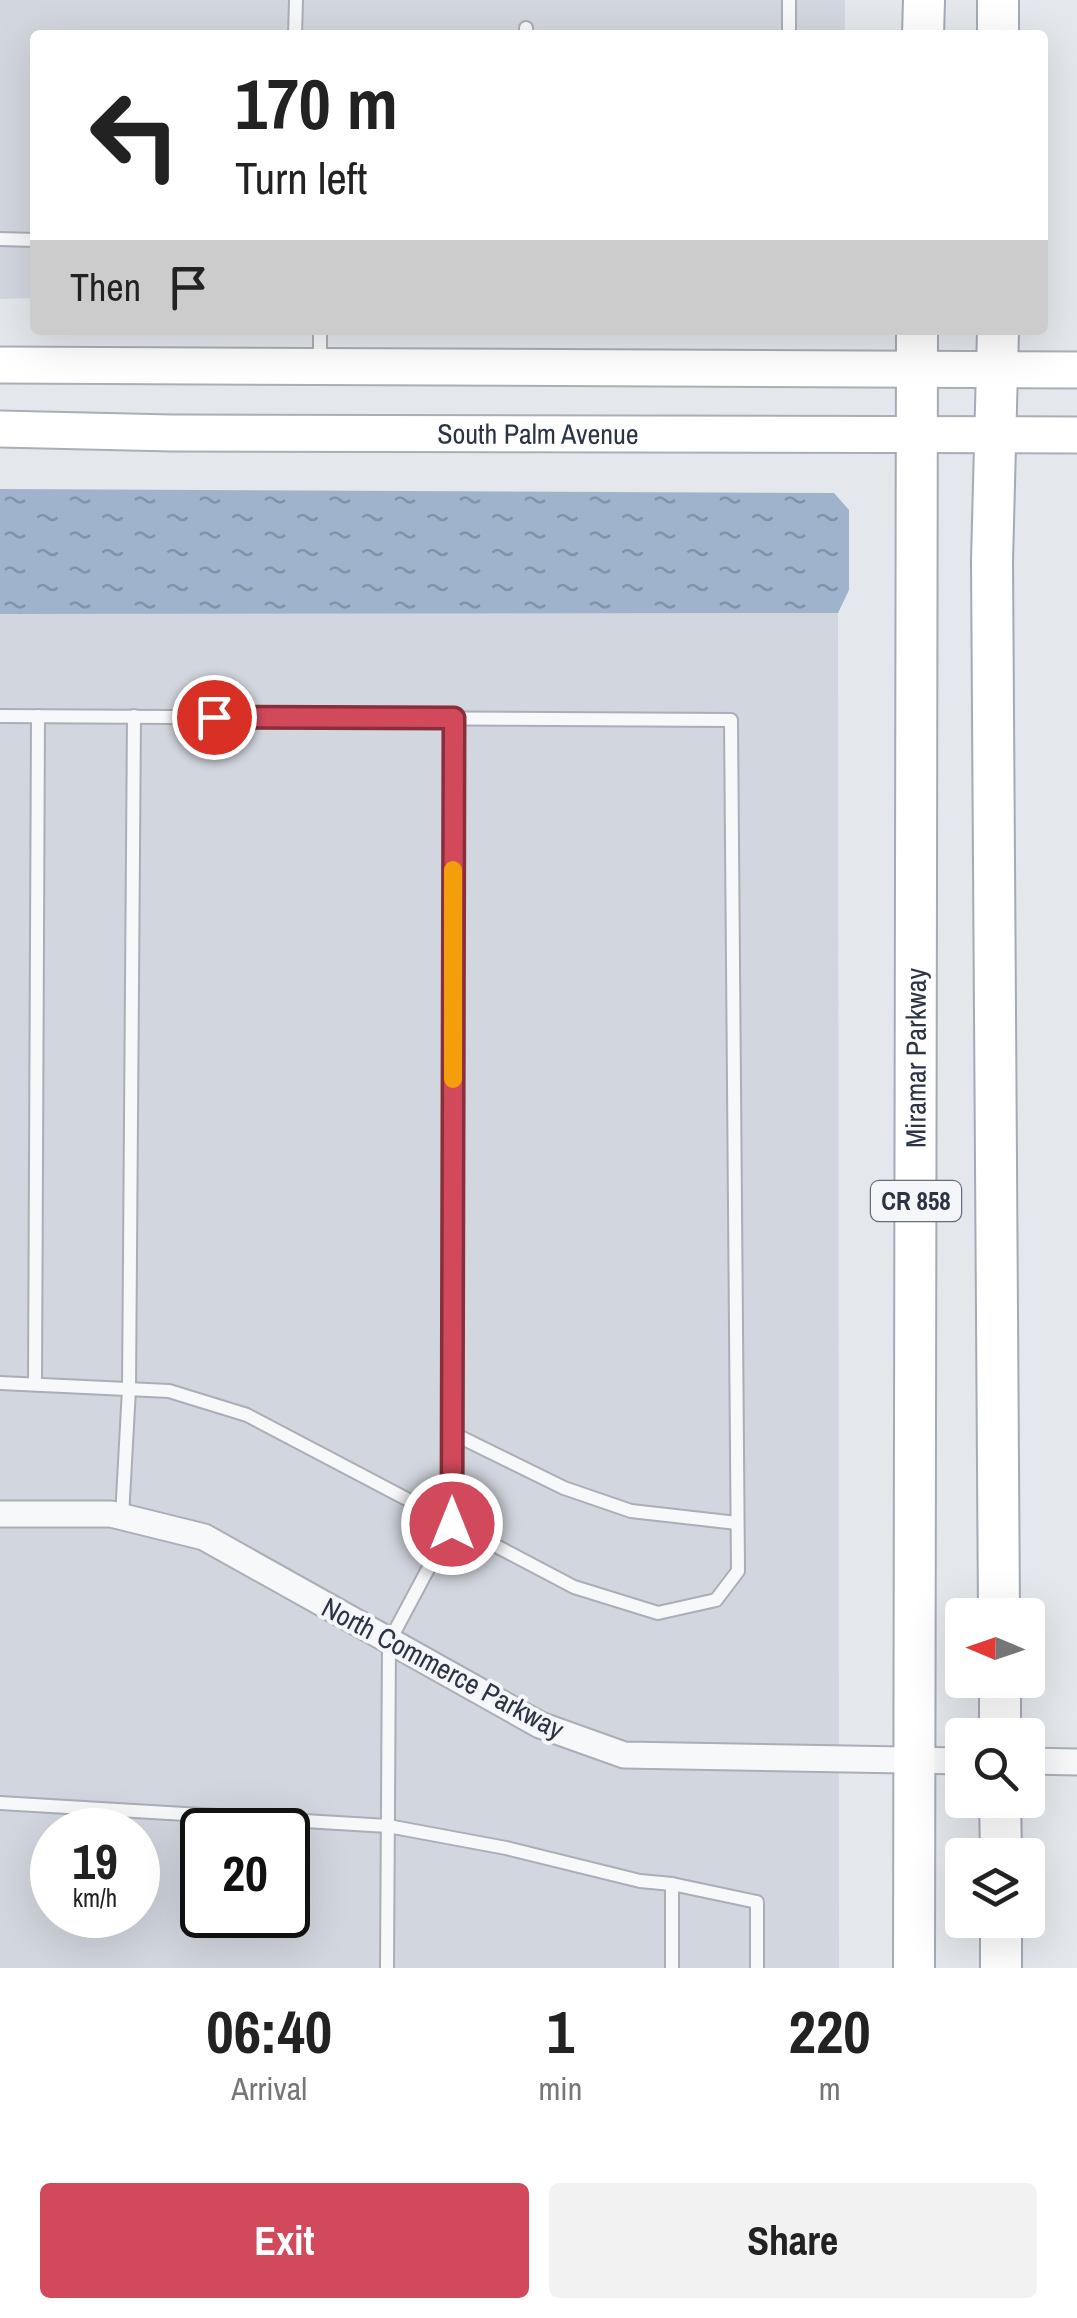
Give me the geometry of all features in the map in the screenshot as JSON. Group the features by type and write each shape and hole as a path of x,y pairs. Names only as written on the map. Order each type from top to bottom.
{"main road":[{"path":"998,0 998,30"},
{"name":"Miramar Parkway","path":"914,1968 917,335"},
{"name":"CR 858","path":"998,335 992,561 999,1598"},
{"path":"0,365 320,347 916,370 1077,370"},
{"name":"South Palm Avenue","path":"0,429 1077,435"},
{"path":"1001,1938 1001,1968"}],"street":[{"name":"North Commerce Parkway","path":"0,1514 122,1517 204,1537 540,1725 624,1755 945,1761"},
{"path":"1045,1762 1077,1762"}],"lane":[{"path":"295,30 296,0"},
{"path":"789,0 789,30"},
{"path":"0,239 30,240"},
{"path":"0,716 730,720 738,1571 716,1600 658,1613 574,1587 247,1415 168,1391 0,1383"},
{"path":"35,1384 38,716"},
{"path":"122,1517 129,1389 134,716"},
{"path":"387,1968 389,1642 452,1524 454,718"},
{"path":"452,1434 564,1488 630,1511 737,1523"},
{"path":"0,1803 388,1826 756,1902 757,1968"},
{"path":"672,1884 672,1968"}],"shaded area":[{"path":"0,0 845,0 845,30 30,30 30,298 0,299"},
{"path":"838,613 839,1968 0,1968 0,614"}],"water":[{"path":"0,489 834,493 849,510 849,590 838,613 0,614"}],"slow traffic":[{"path":"453,870 453,1079"}],"route":[{"path":"214,717 454,718 452,1524"}]}
